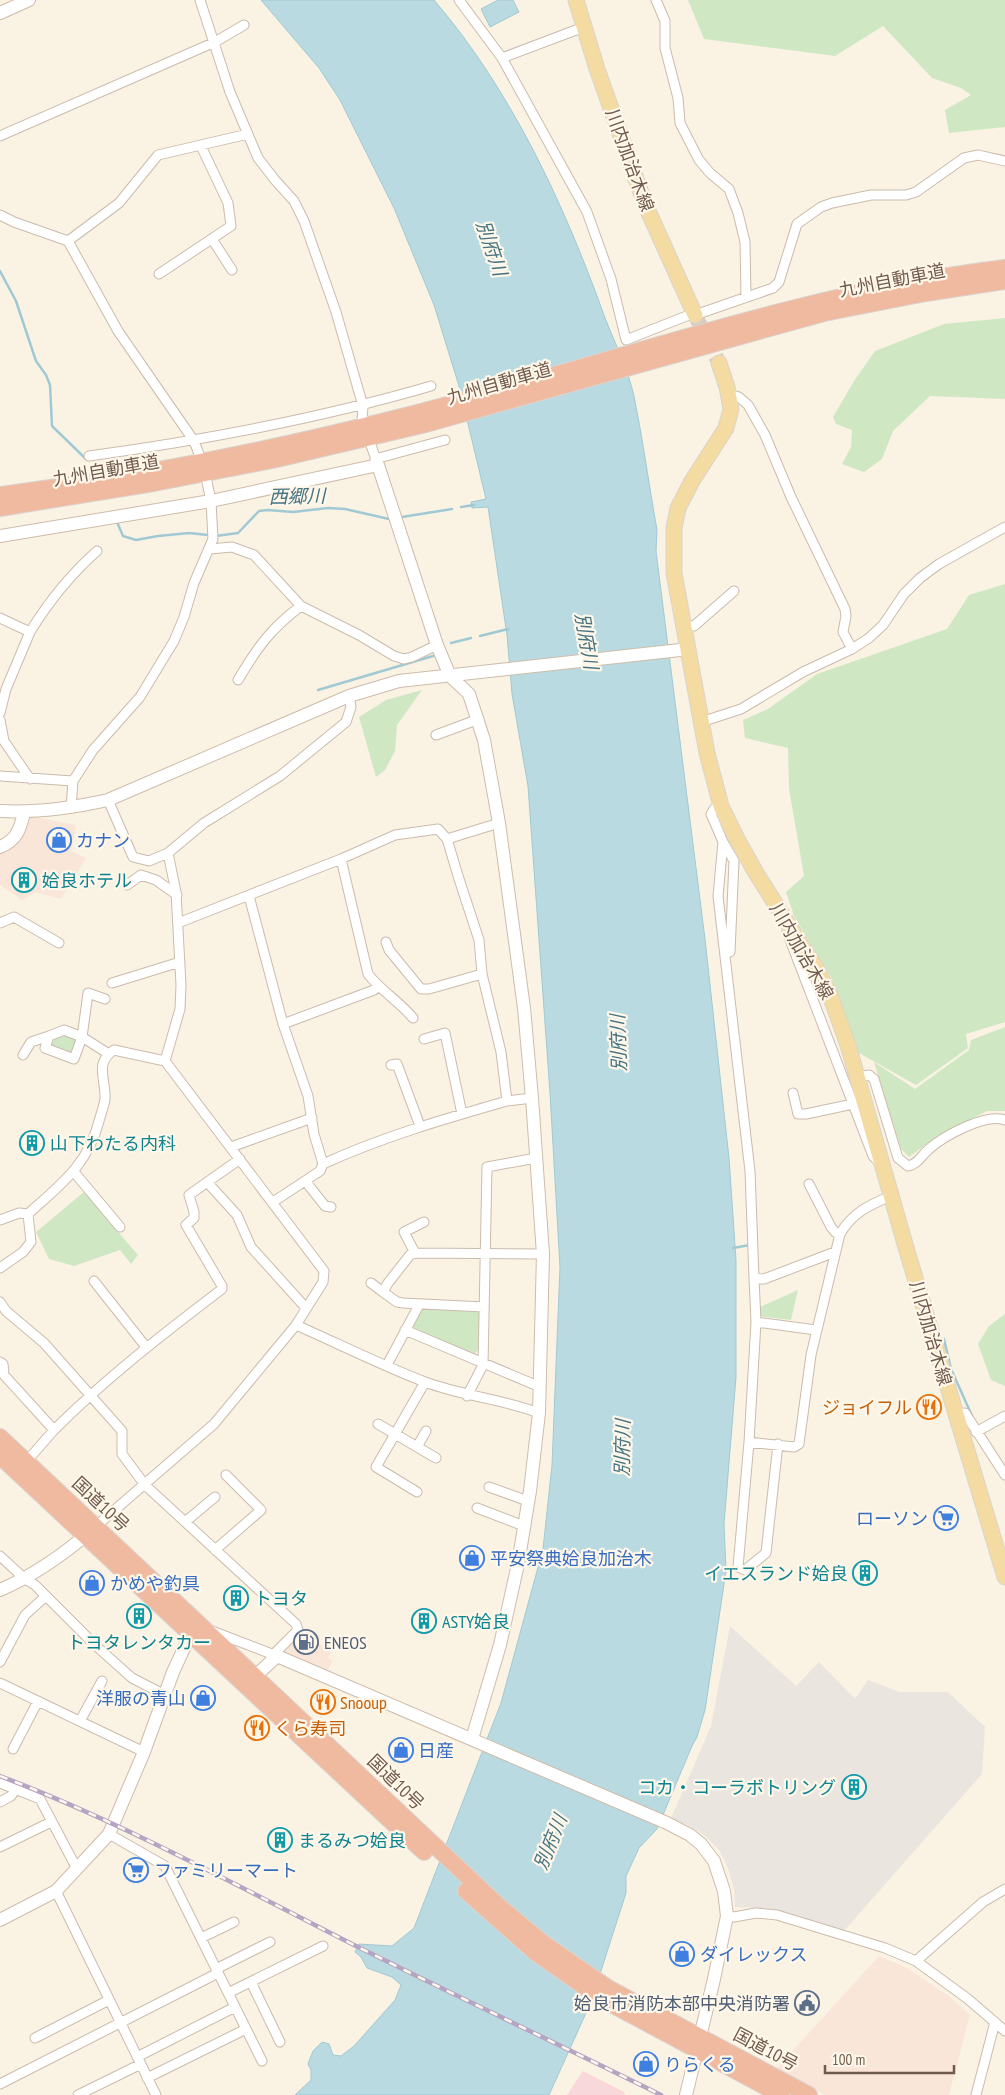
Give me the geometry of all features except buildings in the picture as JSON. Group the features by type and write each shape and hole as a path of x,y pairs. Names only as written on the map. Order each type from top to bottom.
{"highway":[{"name":"九州自動車道","path":"0,508 154,483 276,459 631,360 821,302 923,280 1005,268"},
{"name":"九州自動車道","path":"631,360 824,313 926,293 1005,281"},
{"name":"九州自動車道","path":"0,495 180,466 420,419"},
{"name":"国道10号","path":"0,1437 90,1531"},
{"name":"国道10号","path":"0,1456 90,1531 426,1846 543,1943 605,1993 698,2044 781,2095"},
{"name":"国道10号","path":"698,2044 809,2095"}],"main road":[{"name":"川内加治木線","path":"576,0 645,204 695,315"},
{"name":"川内加治木線","path":"719,362 729,394 731,409 726,428 692,481 678,508 674,528 674,573 684,626 684,650 707,753 720,806 756,873 790,924 830,995 884,1166 891,1196 955,1414 1005,1577"}],"street":[{"path":"0,13 29,0"},
{"path":"200,0 216,42 230,92 258,158 294,201 304,220 336,312 363,406 362,421"},
{"path":"459,0 502,58 586,212 611,279 626,340 689,315 695,315 773,288 779,282 797,224 821,207 871,195 916,192 964,158 978,155 1005,161"},
{"path":"656,0 665,21 665,48 678,98 680,123 700,160 710,173 729,189 738,213 745,242 746,297"},
{"path":"0,136 216,42 244,25"},
{"path":"502,58 584,27"},
{"path":"68,241 119,203 158,155 248,134"},
{"path":"160,274 231,226 228,203 201,146"},
{"path":"0,215 14,222 68,241 118,331 194,441 199,454"},
{"path":"212,239 232,270"},
{"path":"89,456 194,441 363,406 430,386"},
{"path":"729,394 739,397 748,405 766,435 791,497 845,610 846,616 842,632 852,649"},
{"path":"0,536 211,501 377,462 445,440"},
{"path":"371,446 437,645 450,676 469,694 479,719 490,764 499,823 524,1008 532,1098 543,1254 539,1413 518,1564 477,1741"},
{"path":"71,808 73,781 93,750 140,697 174,641 194,583 213,539 211,501 207,482"},
{"path":"701,722 741,710 803,672 852,649 869,638 883,625 904,594 920,578 939,564 1005,527"},
{"path":"210,549 232,547 254,555 301,606 359,635 394,656 412,657 437,645"},
{"path":"0,713 6,689 30,632 60,588 97,551"},
{"path":"684,626 694,626 734,591"},
{"path":"238,680 264,640 280,622 301,606"},
{"path":"0,618 30,632"},
{"path":"0,811 24,812 71,808 108,800 348,696 399,681 684,650"},
{"path":"108,800 133,857 149,862 168,853 204,823 280,776 346,722 351,706 348,696"},
{"path":"436,734 479,719"},
{"path":"0,720 4,741 30,779"},
{"path":"0,776 73,781"},
{"path":"720,806 714,809 711,814 723,842 734,861 730,962 733,984"},
{"path":"0,847 15,838 24,812"},
{"path":"447,839 499,823"},
{"path":"178,922 249,896 395,835 438,829 447,839 479,940 482,974 501,1052 507,1101"},
{"path":"723,842 718,896 750,1171 756,1322 749,1442 738,1567 745,1570 766,1553 778,1444"},
{"path":"165,1061 180,1009 177,895 168,853"},
{"path":"341,859 365,966 378,987 402,1005 413,1018"},
{"path":"127,885 141,875 156,880 177,895"},
{"path":"249,896 283,1024 308,1096 323,1164 320,1171 306,1182 273,1202"},
{"path":"0,923 14,917 59,943"},
{"path":"790,924 786,930 873,1156 884,1166"},
{"path":"386,942 389,950 421,989 429,989 482,974"},
{"path":"112,983 180,962"},
{"path":"283,1024 378,987"},
{"path":"50,1036 45,1048 74,1059 82,1037 88,994 105,999"},
{"path":"23,1055 32,1042 64,1030 82,1037 109,1054"},
{"path":"424,1039 445,1033 462,1114"},
{"path":"0,1220 19,1213 28,1214 74,1172 83,1160 98,1124 104,1099 102,1063 114,1050 165,1061 324,1271 323,1282 296,1325 214,1424 54,1561 25,1579 0,1590"},
{"path":"391,1065 397,1064 420,1126"},
{"path":"857,1077 869,1075 874,1079 898,1158 908,1166 914,1164 941,1140 965,1128 991,1118 1005,1120"},
{"path":"793,1094 798,1114 853,1104"},
{"path":"323,1164 351,1151 420,1126 507,1101 532,1098"},
{"path":"231,1147 312,1118"},
{"path":"468,1396 483,1365 487,1167 536,1158"},
{"path":"26,1462 54,1430 90,1394 146,1347 222,1289 186,1225 194,1218 189,1195 240,1159"},
{"path":"74,1172 120,1227"},
{"path":"207,1182 237,1215 251,1247 306,1308"},
{"path":"306,1182 325,1206 331,1208"},
{"path":"809,1184 831,1226 835,1232 840,1234"},
{"path":"749,1442 794,1447 799,1444 803,1403 816,1330 840,1234 846,1223 860,1211 891,1196"},
{"path":"0,1268 23,1252 31,1242 28,1214"},
{"path":"415,1253 404,1232 424,1222"},
{"path":"754,1278 764,1278 835,1252"},
{"path":"383,1292 410,1255 415,1253 543,1254"},
{"path":"94,1281 146,1347"},
{"path":"371,1284 397,1302 484,1308"},
{"path":"0,1302 6,1311 44,1342 122,1431 122,1454 144,1485 296,1624 298,1630 250,1681"},
{"path":"387,1365 419,1305"},
{"path":"756,1322 816,1330"},
{"path":"296,1325 425,1382 468,1396 492,1398 539,1413"},
{"path":"405,1330 483,1365 540,1387"},
{"path":"0,1362 4,1375 54,1430"},
{"path":"417,1492 376,1467 425,1382"},
{"path":"955,1414 965,1413 979,1430 1005,1475"},
{"path":"979,1430 1005,1416"},
{"path":"378,1424 436,1458"},
{"path":"417,1447 426,1431"},
{"path":"214,1550 261,1510 226,1475"},
{"path":"489,1486 528,1501"},
{"path":"185,1522 215,1497"},
{"path":"477,1508 524,1526"},
{"path":"0,1556 25,1579 35,1585 95,1645 132,1678 165,1695"},
{"path":"0,1662 25,1615 46,1596"},
{"path":"0,1920 56,1891 109,1834 144,1752 186,1644 197,1631 275,1656 477,1741 667,1822 690,1835 701,1844 714,1861 724,1891 727,1916 686,2095"},
{"path":"80,1722 102,1682"},
{"path":"0,1683 144,1752"},
{"path":"13,1749 38,1701"},
{"path":"0,1783 40,1799 77,1869"},
{"path":"0,1802 11,1796 16,1789"},
{"path":"0,1846 52,1822"},
{"path":"109,1834 165,1866 262,2061"},
{"path":"916,1962 983,1902 1005,1889"},
{"path":"56,1891 156,2095"},
{"path":"727,1916 734,1917 756,1913 777,1915 885,1948 916,1962 968,1999 1005,2031"},
{"path":"201,1938 234,1922"},
{"path":"0,2084 121,2023 270,1942"},
{"path":"228,1993 323,1946"},
{"path":"250,1982 280,2042"},
{"path":"35,2038 109,2000"},
{"path":"78,2095 235,2007"},
{"path":"976,2095 995,2022"},
{"path":"147,2078 246,2029"}],"shaded area":[{"path":"30,816 76,825 71,851 86,858 61,899 35,892 22,900 0,885 0,852 20,842"},
{"path":"730,1626 796,1686 819,1662 855,1699 868,1680 900,1692 948,1692 985,1727 982,1774 843,1932 774,1909 735,1907 734,1890 729,1871 720,1851 705,1836 690,1826 671,1818 711,1726"},
{"name":"ENEOS","path":"304,1632 331,1652 328,1658 333,1661 327,1671 283,1653"},
{"path":"879,1956 907,1968 949,1996 970,2015 949,2095 825,2095 777,2068"},
{"path":"583,2071 624,2092 625,2095 567,2095"}],"green space":[{"path":"688,0 1005,0 1005,127 949,133 945,110 971,95 961,88 932,78 883,26 835,56 704,39"},
{"path":"1005,318 1005,399 930,396 893,431 882,459 864,472 842,464 851,447 852,430 836,424 833,417 854,381 875,351 944,324"},
{"path":"1005,584 1005,1022 966,1034 968,1048 916,1085 859,1053 832,979 794,916 786,892 804,876 789,789 788,748 745,738 743,720 768,709 817,674 947,629 969,595"},
{"path":"422,690 397,725 395,751 385,770 376,777 359,717 386,700"},
{"path":"1005,1027 1005,1111 987,1111 936,1137 909,1157 901,1149 874,1062 915,1089 969,1050 971,1040"},
{"path":"65,1032 81,1038 73,1057 48,1048 51,1038"},
{"path":"84,1192 138,1255 131,1264 120,1250 74,1266 49,1259 36,1232"},
{"path":"798,1290 791,1320 759,1316 760,1307"},
{"path":"422,1309 479,1312 478,1350 473,1356 413,1327"},
{"path":"1005,1314 1005,1386 991,1380 978,1344 989,1326"}],"water":[{"name":"別府川","path":"261,0 434,0 462,35 488,72 534,151 572,234 625,366 634,396 657,530 656,551 705,939 729,1158 736,1260 736,1377 724,1524 726,1571 705,1710 697,1737 657,1829 639,1848 626,1876 626,1893 591,2002 549,2095 295,2095 311,2080 311,2070 308,2064 313,2051 322,2042 329,2044 333,2055 341,2056 354,2046 395,2000 401,1985 392,1977 367,1968 361,1957 355,1952 359,1944 392,1946 414,1928 501,1703 543,1549 552,1465 560,1267 550,1093 528,786 512,694 507,635 488,507 472,508 471,502 486,499 459,386 434,305 394,208 340,100 319,68"},
{"path":"498,0 513,0 519,12 490,27 481,9"}],"waterway":[{"path":"0,271 16,301 36,361 46,375 50,385 52,426 86,459"},
{"path":"461,507 474,505"},
{"name":"西郷川","path":"216,536 238,533 259,511 268,510 293,512 328,508 345,509 389,519"},
{"name":"西郷川","path":"402,517 452,509"},
{"name":"西郷川","path":"117,522 123,536 136,540 189,533 208,535"},
{"path":"480,636 508,629"},
{"path":"451,643 471,638"},
{"path":"318,690 433,656"},
{"path":"733,1248 750,1245"},
{"path":"944,1339 951,1369 973,1418"}],"tunnel":[{"path":"695,315 719,363"}],"railway":[{"path":"0,1776 90,1813 134,1834 390,1963 661,2095"}],"place":[{"name":"カナン","path":"59,840"},
{"name":"姶良ホテル","path":"24,880"},
{"name":"山下わたる内科","path":"32,1143"},
{"name":"ジョイフル","path":"929,1407"},
{"name":"ローソン","path":"946,1518"},
{"name":"平安祭典姶良加治木","path":"472,1558"},
{"name":"イエスランド姶良","path":"865,1573"},
{"name":"かめや釣具","path":"92,1583"},
{"name":"トヨタ","path":"236,1598"},
{"name":"トヨタレンタカー","path":"139,1616"},
{"name":"ASTY姶良","path":"424,1621"},
{"name":"ENEOS","path":"306,1642"},
{"name":"洋服の青山","path":"203,1698"},
{"name":"Snooup","path":"323,1702"},
{"name":"くら寿司","path":"257,1728"},
{"name":"日産","path":"401,1750"},
{"name":"コカ・コーラボトリング","path":"854,1787"},
{"name":"まるみつ姶良","path":"280,1840"},
{"name":"ファミリーマート","path":"136,1870"},
{"name":"ダイレックス","path":"682,1954"},
{"name":"姶良市消防本部中央消防署","path":"807,2003"},
{"name":"りらくる","path":"646,2064"}]}
